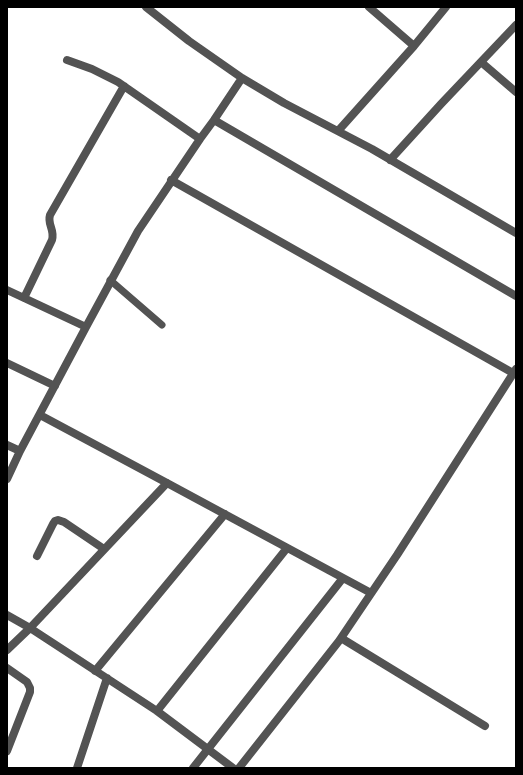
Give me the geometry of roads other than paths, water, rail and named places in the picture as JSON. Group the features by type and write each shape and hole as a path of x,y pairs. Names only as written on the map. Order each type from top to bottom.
{"street":[{"path":"146,7 242,78 284,103 390,160 516,233"},
{"path":"369,7 414,46"},
{"path":"338,131 414,46 446,7"},
{"path":"390,160 516,25"},
{"path":"67,60 92,69 118,82 200,139"},
{"path":"481,62 516,92"},
{"path":"7,479 20,451 110,280 138,231 242,78"},
{"path":"24,298 54,234 49,224 50,215 124,86"},
{"path":"214,120 516,296"},
{"path":"172,180 514,371 397,555 341,638 239,768"},
{"path":"7,290 86,327"},
{"path":"7,363 55,386"},
{"path":"40,415 371,593"},
{"path":"7,445 20,451"},
{"path":"7,650 30,628 167,482"},
{"path":"95,671 225,514"},
{"path":"37,556 53,524 58,520 64,522 104,549"},
{"path":"157,711 287,548"},
{"path":"193,768 343,578"},
{"path":"7,615 30,628 157,711 233,768"},
{"path":"341,638 485,726"},
{"path":"7,668 27,682 30,688 30,692 7,751"},
{"path":"77,768 107,678"}],"lane":[{"path":"110,280 162,325"}]}
